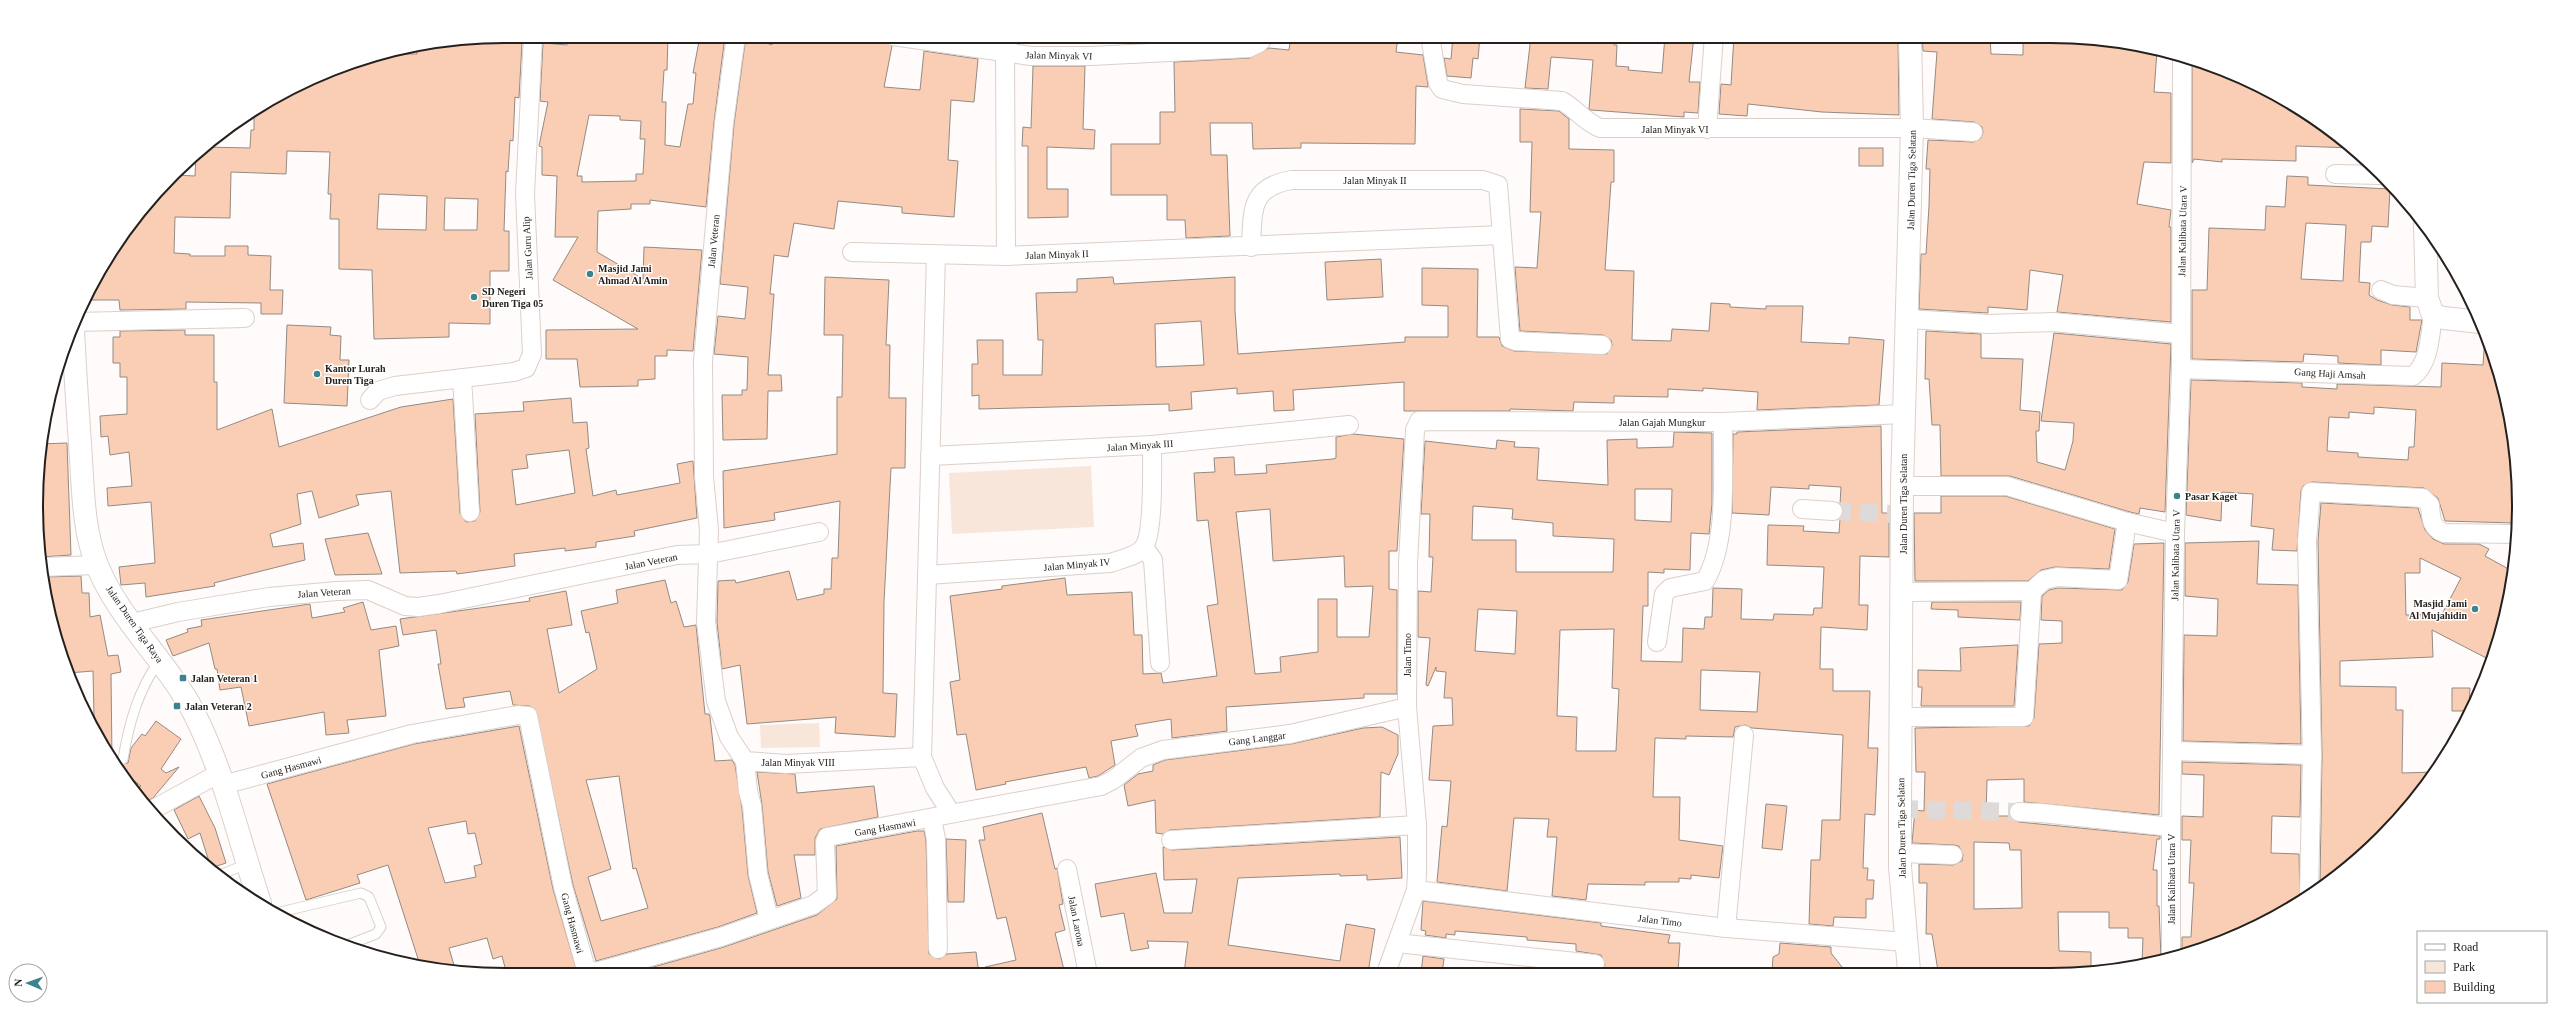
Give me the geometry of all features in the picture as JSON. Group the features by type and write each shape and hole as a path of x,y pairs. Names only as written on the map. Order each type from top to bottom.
{"street":[{"name":"Jalan Guru Alip","path":"370,400 378,391 395,386 526,368 532,354 525,194 533,43"},
{"name":"Jalan Veteran","path":"132,623 178,612 269,597 344,590 368,590 392,602 418,607 677,555 709,554 704,477 703,361 724,131 735,43"},
{"path":"993,43 1007,44 1006,256"},
{"name":"Jalan Minyak VI","path":"1007,44 1031,56 1091,56 1249,48 1259,43"},
{"name":"Jalan Minyak VI","path":"1431,43 1438,83 1442,89 1451,92 1562,102 1572,107 1590,124 1600,128 1912,128 1972,132"},
{"path":"1707,129 1713,43"},
{"name":"Jalan Duren Tiga Selatan","path":"1909,968 1900,853 1903,592 1897,515 1902,486 1908,319 1912,128 1910,43"},
{"name":"Jalan Kalibata Utara V","path":"2171,951 2172,750 2181,368 2182,63"},
{"path":"2335,174 2373,175"},
{"name":"Jalan Minyak II","path":"1251,247 1256,200 1268,187 1276,183 1292,180 1483,180 1498,185 1510,339 1515,341 1602,345"},
{"name":"Jalan Minyak II","path":"852,252 1006,256 1251,247 1502,235"},
{"path":"2426,238 2430,306"},
{"path":"936,255 922,757 935,788 951,813"},
{"path":"2382,290 2393,295 2430,306 2444,318 2473,321"},
{"name":"Gang Haji Amsah","path":"2181,368 2413,376 2420,370 2425,360 2430,306"},
{"path":"81,322 245,318"},
{"path":"1908,319 1989,324 2053,322 2181,334"},
{"name":"Jalan Duren Tiga Raya","path":"71,349 83,491 89,538 97,565 132,623 160,660 193,713 220,779 258,896"},
{"path":"462,378 470,512"},
{"name":"Jalan Gajah Mungkur","path":"1419,421 1723,422 1904,414"},
{"name":"Jalan Timo","path":"1388,968 1416,890 1417,824 1407,707 1408,563 1415,430 1419,421"},
{"path":"1657,642 1664,594 1670,588 1705,581 1711,572 1720,544 1723,422"},
{"name":"Jalan Minyak III","path":"930,456 1152,445 1349,425"},
{"path":"1152,445 1149,533 1144,547 1153,560 1160,663"},
{"path":"1902,486 2007,486 2127,522 2176,533"},
{"path":"2308,888 2312,755 2307,541 2311,492 2423,498 2430,505 2432,523 2437,530 2444,533 2511,534"},
{"path":"1802,509 1833,511"},
{"path":"1903,592 2032,591 2044,580 2057,577 2118,580 2127,522"},
{"path":"768,919 758,874 752,806 748,791 745,761 729,737 722,720 712,678 706,622 709,554 819,532"},
{"name":"Jalan Minyak IV","path":"927,575 1110,563 1134,555 1144,547"},
{"path":"47,567 97,565"},
{"path":"1901,717 2024,717 2032,591"},
{"name":"Gang Langgar","path":"951,813 1101,786 1114,780 1140,758 1163,750 1290,734 1407,707"},
{"name":"Gang Hasmawi","path":"220,779 412,734 524,714 528,716 531,724 563,887 586,968"},
{"path":"1726,928 1744,735"},
{"path":"2172,750 2312,755"},
{"name":"Jalan Minyak VIII","path":"745,761 786,764 922,757"},
{"path":"156,808 220,779"},
{"path":"2019,812 2042,812 2171,827"},
{"name":"Gang Hasmawi","path":"610,968 721,937 768,919 813,906 827,895 825,842 827,837 932,819 951,813"},
{"path":"932,819 936,839 938,949"},
{"path":"1171,840 1417,824"},
{"path":"1900,853 1953,854"},
{"name":"Jalan Larona","path":"1067,869 1087,968"},
{"name":"Jalan Timo","path":"1416,890 1726,928 1906,942"},
{"path":"1397,943 1594,964"}],"lane":[{"path":"123,759 128,726 147,678 160,660"},
{"path":"225,873 248,864"},
{"path":"284,911 362,893 369,897 381,927 376,934 355,942"}],"green space":[{"path":"1091,466 1094,527 952,534 949,473"},
{"path":"819,723 820,747 761,748 760,725"}],"building":[{"path":"522,43 519,98 515,97 513,141 510,140 508,172 506,171 504,231 509,231 509,271 490,271 490,324 449,323 449,337 374,339 372,270 339,269 339,219 330,219 331,194 328,194 330,152 287,151 286,174 231,172 230,218 175,217 174,253 190,254 190,256 225,256 225,246 248,246 248,255 271,256 270,290 283,290 282,314 261,314 261,303 186,302 186,309 120,310 119,300 92,300 105,274 139,224 181,175 195,176 196,163 214,147 250,148 251,130 254,130 254,118 274,105 329,78 357,68 407,54 417,54 417,52 445,47 475,44","holes":["379,194 427,196 426,230 377,229","445,198 478,199 477,230 444,230"]},
{"path":"543,43 567,45 567,43 668,43 667,70 664,70 662,102 666,102 665,145 680,147 688,104 693,104 696,73 693,73 699,43 724,43 714,122 706,207 650,200 650,204 631,204 631,209 598,211 597,252 643,279 644,247 702,250 693,351 667,350 667,356 655,356 655,379 638,380 638,386 580,387 577,359 546,359 546,330 638,329 553,280 578,237 555,237 557,176 542,175 542,147 539,146 548,102 540,101","holes":["589,115 620,116 620,120 641,121 640,139 645,139 643,174 636,174 636,181 582,182 582,176 577,176"]},
{"path":"745,43 766,43 772,45 772,43 887,43 892,46 884,87 920,90 924,51 978,59 974,102 951,100 948,160 958,161 954,217 902,213 902,207 838,201 834,229 794,223 788,257 774,255 770,294 774,294 768,375 781,375 782,391 768,391 767,439 723,440 722,395 742,395 742,390 747,390 748,357 714,354 718,316 745,319 748,287 720,284 734,124"},
{"path":"1290,43 1397,43 1396,52 1423,55 1428,87 1416,86 1415,144 1301,143 1301,148 1253,149 1252,123 1210,123 1211,155 1227,155 1230,236 1186,238 1185,220 1167,220 1167,195 1111,195 1111,144 1160,144 1160,112 1175,112 1174,62 1250,58 1269,48 1289,50"},
{"path":"1452,43 1479,43 1478,59 1473,58 1471,78 1447,76 1444,58 1451,59"},
{"path":"1530,43 1614,43 1614,45 1617,45 1616,66 1629,67 1628,70 1662,73 1664,43 1693,43 1689,82 1700,82 1698,113 1684,112 1684,117 1589,109 1593,60 1551,57 1548,89 1525,88"},
{"path":"1734,43 1898,43 1899,115 1822,112 1748,104 1747,116 1719,114 1721,84 1731,85"},
{"path":"1922,43 1990,43 1991,54 2023,55 2023,43 2050,43 2110,47 2157,56 2154,92 2171,93 2171,163 2144,162 2137,204 2171,210 2169,227 2171,227 2171,322 2057,312 2063,275 2030,270 2027,310 1988,307 1988,313 1919,309 1921,254 1926,254 1929,206 1930,169 1926,169 1928,140 1973,142 1981,138 1983,132 1982,127 1974,122 1932,119 1937,52 1923,51"},
{"path":"1033,66 1085,66 1083,129 1095,130 1094,149 1047,147 1047,189 1068,189 1068,217 1028,218 1028,146 1022,146 1023,127 1031,128"},
{"path":"2192,66 2226,78 2281,105 2306,121 2341,148 2296,146 2296,161 2222,159 2222,162 2194,159 2192,163"},
{"path":"1520,109 1559,111 1569,119 1569,149 1614,150 1614,182 1611,182 1605,270 1634,271 1632,340 1671,341 1672,329 1709,331 1711,303 1730,304 1730,307 1766,309 1766,306 1803,306 1801,342 1849,344 1849,337 1884,340 1879,405 1757,410 1758,392 1703,388 1703,391 1668,389 1668,397 1614,396 1614,403 1574,402 1573,411 1510,409 1510,411 1404,411 1404,382 1293,390 1294,410 1274,411 1273,391 1237,394 1237,388 1191,392 1192,409 1169,411 1169,404 979,409 979,395 972,396 972,364 978,364 977,340 1003,340 1003,375 1042,375 1043,340 1038,340 1036,293 1077,292 1077,279 1113,277 1114,284 1235,277 1235,311 1238,354 1405,342 1405,337 1448,337 1448,306 1422,305 1422,268 1478,269 1477,337 1499,337 1502,346 1514,351 1607,354 1612,345 1611,340 1603,335 1520,331 1515,267 1537,268 1541,212 1530,212 1532,142 1520,142","holes":["1201,321 1204,365 1156,367 1155,324"]},
{"path":"1859,148 1883,148 1883,166 1859,166"},
{"path":"2287,176 2308,177 2308,185 2386,189 2390,193 2388,227 2372,226 2371,242 2361,242 2359,282 2370,283 2369,295 2377,300 2392,305 2410,307 2410,320 2422,320 2416,352 2381,350 2381,365 2338,363 2338,356 2304,354 2303,362 2192,359 2192,290 2207,290 2209,228 2265,230 2266,206 2285,207","holes":["2306,223 2346,225 2343,281 2301,279"]},
{"path":"1381,259 1383,297 1327,300 1325,262"},
{"path":"825,277 889,280 886,345 890,345 889,398 906,398 905,468 891,468 884,602 883,693 897,694 895,737 835,733 836,717 747,724 740,665 722,669 717,622 718,581 735,580 736,583 789,571 797,600 824,594 824,589 831,589 832,558 838,558 840,501 774,513 775,520 724,528 723,471 837,454 837,397 842,397 843,335 824,335"},
{"name":"Kantor Lurah Duren Tiga","path":"287,325 331,327 330,335 341,336 340,360 349,360 347,406 284,403"},
{"path":"185,330 185,335 214,335 214,382 217,382 217,430 272,409 279,447 401,407 453,399 460,513 466,522 475,521 480,512 475,414 524,411 523,402 571,398 573,423 587,422 589,448 586,449 593,496 616,490 617,495 680,483 677,464 693,461 697,518 634,531 635,536 596,542 596,547 565,551 565,548 514,554 515,566 457,574 456,571 400,573 391,491 356,495 359,505 319,518 312,491 297,494 301,524 270,534 273,547 303,543 305,560 214,583 215,586 146,597 145,583 121,585 119,567 155,563 151,502 108,506 107,488 132,486 129,452 110,455 108,436 101,437 100,416 127,414 127,377 120,377 120,363 113,363 113,337 120,337 120,331","holes":["569,450 575,493 516,505 512,470 528,468 526,455"]},
{"path":"1926,331 1981,334 1981,358 2023,359 2020,410 2040,412 2039,431 2036,431 2037,462 2065,470 2073,441 2074,423 2041,421 2054,333 2171,344 2165,512 2140,508 2139,514 2130,512 2010,476 1941,476 1940,425 1932,425 1929,379 1925,379"},
{"path":"2484,349 2496,386 2508,445 2511,475 2511,523 2445,521 2438,498 2424,488 2312,482 2303,486 2301,491 2297,551 2272,550 2274,529 2251,526 2253,494 2222,492 2221,521 2186,515 2191,380 2302,383 2302,387 2337,389 2337,384 2441,387 2442,363 2483,365","holes":["2374,407 2416,410 2414,447 2409,447 2408,460 2358,457 2358,453 2327,451 2329,417 2349,418 2349,412 2374,414"]},
{"path":"1881,426 1882,513 1889,513 1889,557 1860,556 1859,605 1868,605 1867,630 1821,627 1820,669 1833,669 1833,691 1870,691 1868,748 1878,748 1875,815 1865,814 1863,868 1868,868 1867,880 1874,880 1873,899 1866,899 1866,918 1834,917 1833,926 1809,924 1811,860 1820,860 1822,820 1840,820 1843,735 1752,728 1745,725 1735,727 1733,737 1686,736 1686,739 1655,738 1653,797 1680,797 1679,840 1723,846 1719,878 1691,875 1691,879 1679,878 1679,882 1645,882 1645,885 1588,884 1586,900 1552,896 1557,837 1547,837 1549,819 1514,818 1507,891 1437,882 1442,826 1447,827 1451,781 1429,780 1433,726 1453,725 1452,698 1444,698 1446,672 1436,671 1436,667 1428,686 1426,685 1430,638 1418,637 1418,591 1431,592 1433,557 1429,557 1430,514 1421,514 1425,441 1496,449 1497,440 1515,442 1514,447 1539,448 1537,480 1608,485 1607,440 1637,439 1637,448 1673,447 1674,432 1712,433 1712,504 1709,534 1691,533 1690,570 1664,569 1664,573 1648,572 1648,606 1643,606 1641,661 1682,662 1683,628 1704,629 1705,617 1712,617 1713,588 1742,589 1741,619 1773,620 1774,614 1813,615 1814,608 1822,608 1824,567 1767,565 1768,525 1804,526 1803,531 1839,533 1840,519 1843,511 1840,504 1841,487 1809,485 1809,489 1771,487 1769,515 1732,513 1733,434 1737,434 1737,432","holes":["1635,489 1672,489 1671,522 1635,520","1473,506 1513,509 1512,519 1553,523 1553,536 1614,539 1613,572 1516,572 1516,540 1472,540","1478,609 1517,611 1515,654 1475,651","1614,629 1612,688 1619,689 1616,751 1576,751 1577,717 1557,716 1560,630","1701,670 1760,672 1757,712 1700,710"]},
{"path":"1353,434 1404,439 1397,551 1389,551 1389,589 1397,590 1397,694 1364,694 1364,698 1226,707 1227,731 1172,738 1171,719 1135,725 1138,736 1111,741 1115,765 1098,776 1089,778 1086,767 1005,782 1006,784 976,790 966,734 957,735 950,682 960,680 950,596 1002,589 1002,586 1065,578 1067,595 1132,592 1134,635 1142,635 1143,674 1161,673 1163,683 1217,676 1207,606 1218,604 1208,520 1197,521 1194,473 1215,472 1214,458 1234,457 1235,475 1267,473 1266,465 1333,459 1336,458 1336,437","holes":["1270,509 1273,561 1344,556 1345,587 1373,586 1369,637 1337,637 1337,599 1318,599 1318,652 1280,657 1281,672 1255,674 1236,512"]},
{"path":"67,443 71,555 46,557 43,506 47,444"},
{"path":"1941,496 2005,496 2115,529 2109,569 2055,567 2041,570 2028,581 1915,581 1914,513 1941,513"},
{"path":"2321,503 2418,508 2425,530 2433,539 2444,544 2479,544 2489,549 2485,556 2508,568 2496,625 2486,658 2432,630 2433,657 2340,661 2340,686 2396,687 2396,710 2403,710 2402,773 2427,772 2377,833 2320,880 2322,755 2318,541","holes":["2420,558 2461,578 2442,614 2406,615 2405,573 2420,573"]},
{"path":"368,533 382,574 335,575 325,539"},
{"path":"2259,541 2257,584 2298,585 2301,744 2183,741 2184,635 2217,636 2218,599 2185,596 2185,543"},
{"path":"2164,543 2159,815 2024,802 2024,779 1987,780 1986,816 2009,816 2019,822 2160,836 2160,839 2157,839 2153,870 2157,870 2157,906 2159,906 2161,954 2142,958 2143,938 2128,938 2128,928 2109,928 2109,912 2058,912 2059,951 2091,952 2091,966 2050,968 1938,968 1932,934 1926,934 1927,883 1919,883 1919,864 1953,865 1962,861 1963,855 1959,846 1912,843 1915,810 1924,811 1925,772 1916,772 1915,728 2029,726 2034,718 2039,644 2062,643 2062,621 2041,620 2042,596 2049,590 2058,588 2122,590 2128,582 2134,544","holes":["1974,842 2009,843 2010,850 2021,850 2022,908 1974,909"]},
{"path":"81,576 82,593 89,593 90,617 100,615 108,656 118,655 121,672 111,674 112,748 94,716 93,671 75,672 59,625 49,577"},
{"path":"665,580 671,603 676,601 684,627 696,625 705,714 709,714 710,717 715,761 732,760 735,765 742,808 748,875 757,913 718,927 596,961 573,885 535,709 529,706 513,705 510,691 463,698 465,707 446,709 438,664 441,664 436,630 403,635 400,619 530,601 529,598 566,591 572,625 547,629 559,693 597,669 589,632 586,633 581,611 618,603 616,590","holes":["619,776 633,869 636,868 648,908 601,921 588,877 611,869 586,780"]},
{"path":"363,602 371,630 396,626 399,646 379,650 386,716 347,720 349,733 326,735 324,712 249,726 241,687 220,690 217,669 215,669 209,643 173,656 166,640 188,632 187,629 202,626 201,620 310,604 312,618 345,612 343,608"},
{"path":"1932,602 2021,602 2020,620 1958,617 1958,610 1931,609"},
{"path":"2018,645 2014,706 1921,706 1922,687 1918,687 1918,670 1961,671 1960,648"},
{"path":"2452,688 2470,688 2469,698 2463,711 2452,711"},
{"path":"156,721 181,739 161,769 166,773 179,767 153,798 150,800 139,787 141,786 135,782 122,764 128,763 131,748 142,734 145,736"},
{"path":"519,726 553,889 576,968 505,968 502,956 493,959 487,938 449,948 454,965 418,960 388,865 357,875 360,883 306,900 267,784 414,744","holes":["466,821 468,834 475,833 482,864 474,866 476,877 445,883 428,828"]},
{"path":"1382,727 1398,735 1398,754 1389,775 1381,772 1380,817 1170,830 1163,834 1156,833 1155,800 1128,806 1124,785 1138,774 1153,771 1153,765 1165,760 1291,744 1363,728"},
{"path":"2182,762 2301,765 2300,817 2272,816 2271,853 2299,854 2300,894 2281,906 2226,933 2182,948 2182,937 2191,937 2194,883 2189,883 2191,840 2182,840 2182,816 2203,817 2204,775 2182,774"},
{"path":"757,772 795,774 797,793 874,786 878,817 820,829 815,838 815,855 794,855 801,898 777,906 768,872 762,805"},
{"path":"199,796 215,828 226,863 217,866 208,859 200,833 188,839 174,810"},
{"path":"1766,804 1787,806 1782,850 1762,848"},
{"path":"1042,813 1055,869 1057,868 1063,904 1059,905 1065,930 1055,933 1064,968 985,968 1016,960 1006,917 997,919 979,840 985,840 983,827"},
{"path":"924,831 926,840 929,954 939,959 947,954 976,952 978,968 650,968 724,947 817,915 837,899 836,846"},
{"path":"1400,837 1402,878 1367,880 1367,875 1340,876 1340,874 1238,878 1228,945 1340,961 1346,924 1375,929 1369,968 1185,968 1188,942 1147,941 1149,948 1131,951 1124,913 1101,917 1095,884 1156,873 1164,913 1192,913 1197,879 1164,880 1163,847 1172,850"},
{"path":"946,839 966,840 964,902 948,902"},
{"path":"1423,901 1601,923 1601,926 1670,935 1668,943 1680,943 1678,968 1603,968 1605,965 1601,955 1576,951 1576,944 1527,940 1527,937 1455,931 1455,935 1446,934 1446,938 1425,935 1426,931 1421,930"},
{"path":"1780,943 1831,947 1831,953 1843,968 1772,968 1773,957 1779,954"},
{"path":"1423,956 1444,959 1443,968 1422,968"}],"tunnel":[{"path":"1833,511 1892,514"},
{"path":"1900,809 2019,812"}],"place":[{"name":"Masjid Jami Ahmad Al Amin","path":"590,274"},
{"name":"SD Negeri Duren Tiga 05","path":"474,297"},
{"name":"Kantor Lurah Duren Tiga","path":"317,374"},
{"name":"Pasar Kaget","path":"2177,496"},
{"name":"Masjid Jami Al Mujahidin","path":"2475,609"},
{"name":"Jalan Veteran 1","path":"183,678"},
{"name":"Jalan Veteran 2","path":"177,706"}]}
